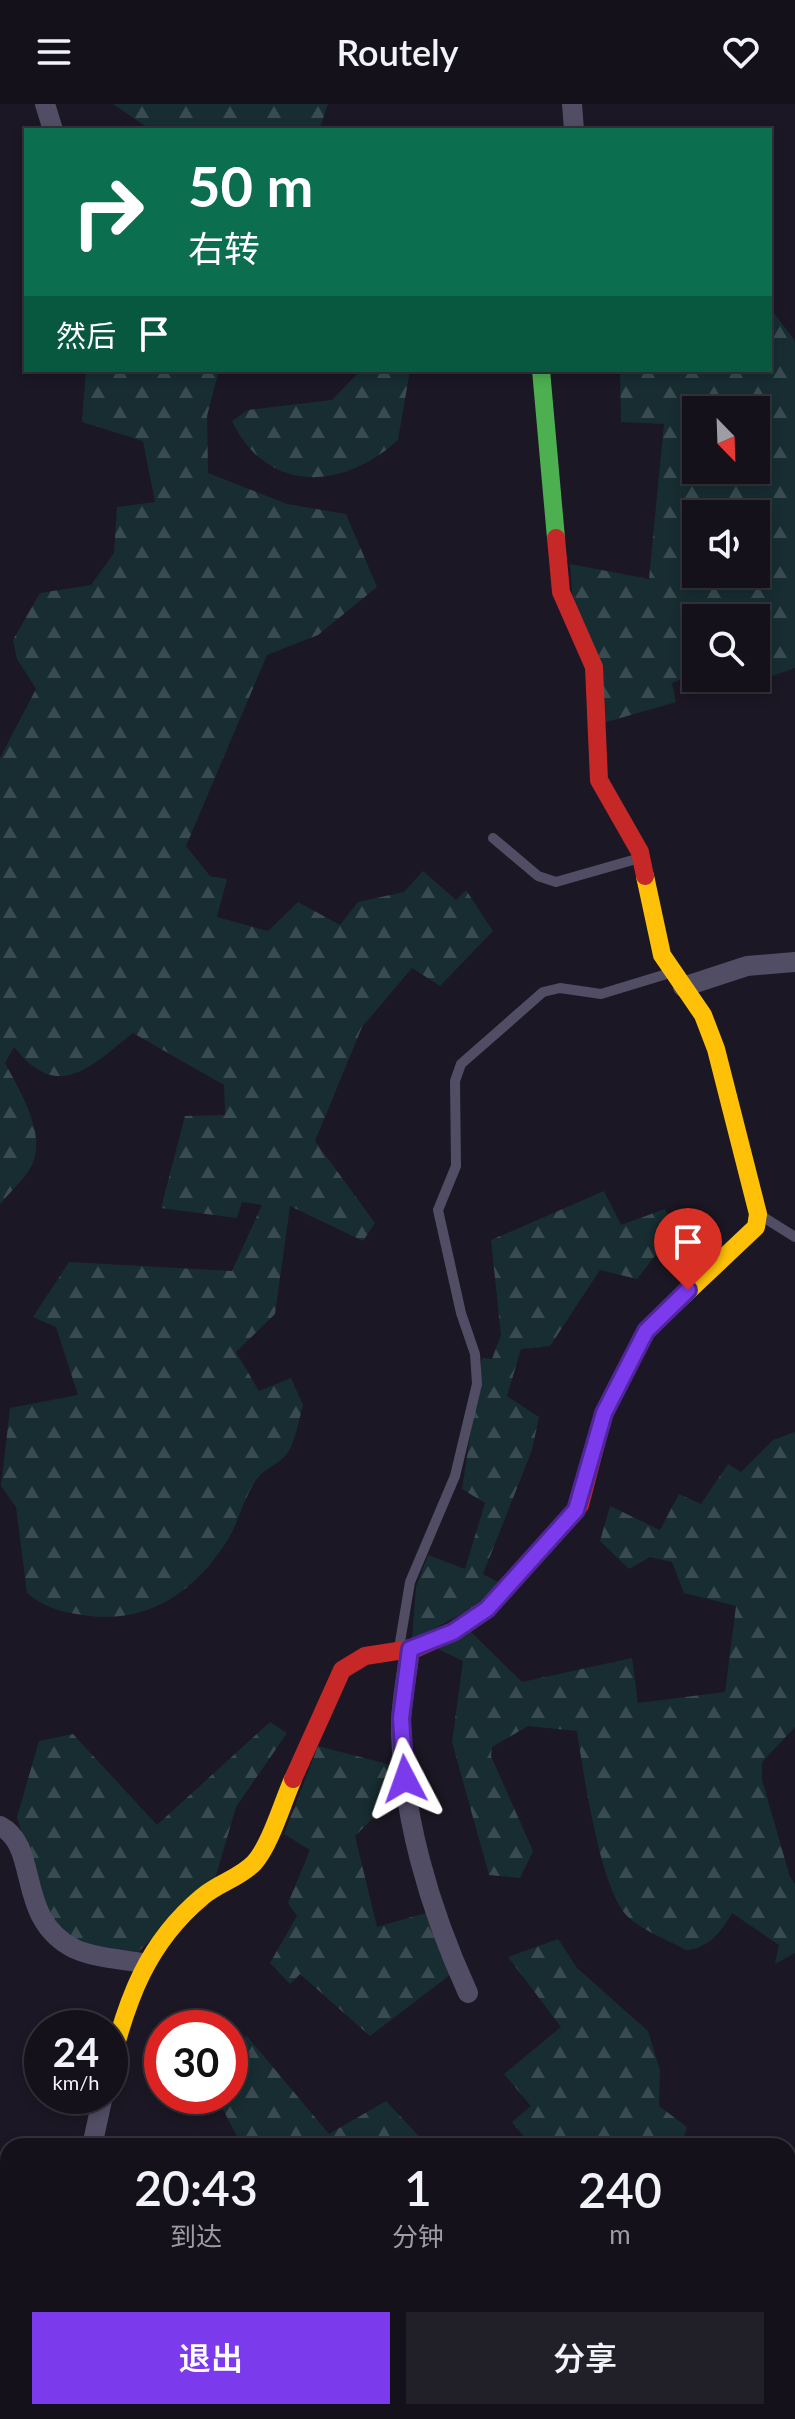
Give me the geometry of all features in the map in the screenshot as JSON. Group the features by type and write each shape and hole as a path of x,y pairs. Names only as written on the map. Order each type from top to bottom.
{"street":[{"path":"45,104 52,128"},
{"path":"572,104 574,128"},
{"path":"124,2010 143,1963 183,1912 208,1891 242,1873 256,1861 342,1670 365,1656 404,1650 453,1632 487,1609 576,1510 604,1413 646,1331 754,1233 758,1214 716,1049 703,1015 662,955 642,857 607,797 597,768 594,667 561,592 541,372"},
{"path":"677,980 747,966 795,962"},
{"path":"404,1650 401,1718 408,1801 435,1909 468,1993"},
{"path":"0,1826 20,1847 34,1906 53,1934 83,1952 143,1963"},
{"path":"94,2138 99,2114"}],"lane":[{"path":"493,838 538,876 556,882 642,857"},
{"path":"404,1650 410,1582 455,1476 477,1384 475,1354 461,1313 438,1210 456,1166 455,1081 461,1064 543,992 554,988 601,994 677,980"},
{"path":"758,1214 795,1237"}],"green space":[{"path":"113,104 328,104 320,128 148,128"},
{"path":"772,311 795,341 795,668 770,677 770,604 682,604 682,679 672,683 676,702 603,723 573,604 570,564 649,579 664,424 621,422 620,372 772,372"},
{"path":"86,372 218,372 207,416 208,473 287,504 346,514 377,587 318,635 267,655 186,846 210,876 227,879 217,917 268,931 298,902 340,925 358,902 404,892 423,871 456,900 466,890 493,931 440,986 412,968 362,1027 315,1141 375,1223 363,1241 290,1206 275,1314 236,1352 259,1391 291,1378 303,1405 288,1452 256,1480 227,1541 199,1576 166,1602 127,1615 106,1617 60,1610 39,1602 27,1593 16,1507 1,1486 10,1408 78,1395 56,1327 33,1317 69,1262 232,1271 262,1205 242,1202 237,1218 161,1208 185,1116 225,1115 224,1085 133,1033 88,1067 60,1076 45,1073 30,1064 14,1047 5,1063 34,1126 36,1153 29,1170 0,1204 0,758 36,689 17,659 13,640 40,593 91,585 114,553 117,507 155,502 143,441 82,422"},
{"path":"359,372 410,372 398,440 376,457 330,476 307,477 285,473 265,462 247,445 232,421 248,410 332,400"},
{"path":"604,1191 621,1225 665,1209 674,1231 637,1279 600,1270 550,1346 521,1349 507,1396 539,1417 532,1450 483,1574 498,1582 475,1607 412,1640 416,1587 428,1555 465,1569 485,1503 462,1489 482,1358 492,1359 501,1335 491,1240"},
{"path":"795,1432 795,1727 762,1762 762,1780 790,1877 795,1884 795,1953 775,1964 779,1945 732,1913 707,1943 686,1950 627,1916 617,1902 601,1856 577,1731 528,1726 492,1747 491,1756 533,1851 520,1878 489,1875 452,1742 463,1661 438,1649 471,1632 522,1682 632,1658 638,1703 725,1692 736,1606 684,1593 672,1562 650,1557 629,1569 600,1541 610,1506 660,1530 679,1494 701,1504 728,1464 741,1472 773,1440"},
{"path":"270,1722 287,1733 236,1807 215,1879 138,1952 95,1946 63,1935 41,1901 17,1817 39,1741 73,1734 157,1825"},
{"path":"318,1746 391,1765 396,1795 355,1836 377,1927 429,1912 450,1975 370,2036 300,1974 290,1984 270,1963 297,1916 288,1903 310,1850 284,1834"},
{"path":"558,1939 577,1968 648,2031 660,2070 659,2106 687,2127 684,2138 525,2138 512,2122 531,2106 504,2074 561,2027 508,1957"},
{"path":"248,2037 329,2134 386,2101 421,2138 238,2138 225,2114 248,2114"}],"traffic: fast":[{"path":"541,372 556,538"}],"traffic: slow":[{"path":"618,1385 646,1331 756,1227 758,1214 716,1049 703,1015 662,955 645,876"},
{"path":"127,2010 142,1974 167,1933 202,1897 242,1873 260,1855 293,1779"}],"traffic: jam":[{"path":"556,538 561,592 594,667 599,780 640,852 645,876"},
{"path":"293,1779 342,1670 365,1656 417,1648 453,1632 487,1609 580,1505 604,1413 618,1385"}],"route":[{"path":"405,1779 401,1718 410,1649 453,1632 487,1609 580,1505 604,1413 646,1331 688,1290"}]}
